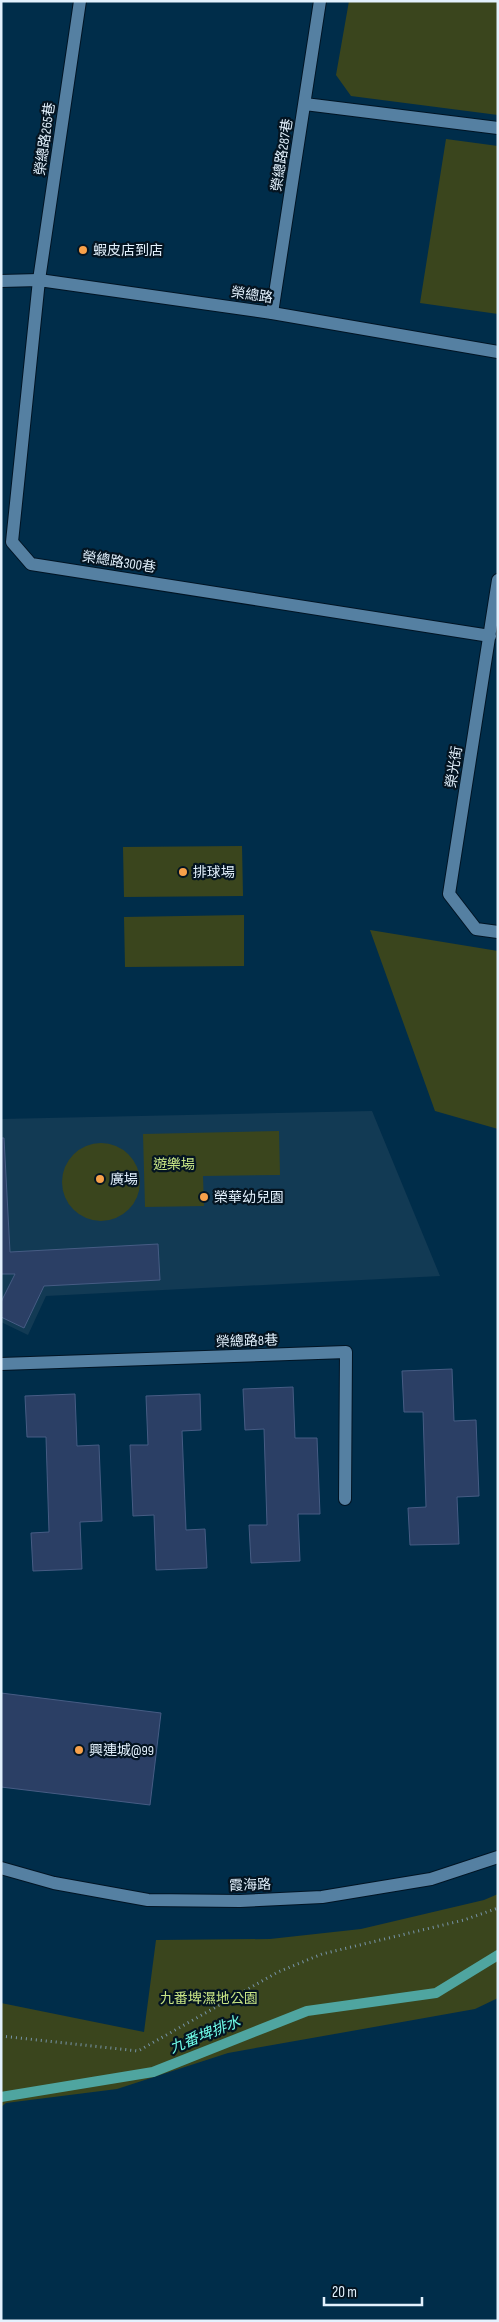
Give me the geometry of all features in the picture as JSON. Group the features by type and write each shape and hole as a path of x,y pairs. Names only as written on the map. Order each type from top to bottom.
{"street":[{"name":"榮總路265巷","path":"39,280 80,1"},
{"name":"榮總路287巷","path":"272,313 320,1"},
{"path":"305,104 498,128"},
{"name":"榮總路","path":"1,281 39,280 272,313 498,352"},
{"name":"榮總路300巷","path":"39,280 12,542 31,564 490,636"},
{"name":"榮光街","path":"498,580 449,894 476,929 498,932"},
{"name":"榮總路8巷","path":"1,1364 346,1352 345,1499"},
{"name":"霞海路","path":"1,1868 54,1882 148,1900 240,1901 322,1897 431,1880 498,1857"}],"path":[{"path":"1,2036 138,2051 278,1972 322,1954 464,1920 498,1908"}],"shaded area":[{"name":"榮華幼兒園","path":"372,1111 440,1276 46,1296 28,1335 1,1322 1,1119"}],"green space":[{"path":"349,1 498,1 498,115 351,96 336,75"},
{"path":"446,139 498,146 498,314 420,303"},
{"name":"排球場","path":"242,846 243,896 124,897 123,847"},
{"name":"排球場","path":"244,915 244,966 125,967 124,917"},
{"path":"370,930 498,951 498,1129 435,1111"},
{"name":"遊樂場","path":"279,1131 280,1175 203,1176 204,1206 145,1207 143,1134"},
{"name":"廣場","path":"101,1143 116,1146 129,1154 137,1167 140,1182 137,1197 129,1210 116,1218 101,1221 86,1218 73,1210 65,1197 62,1182 65,1167 73,1154 86,1146"},
{"name":"九番埤濕地公園","path":"498,1894 498,1998 475,2009 228,2053 117,2089 6,2103 1,2107 1,2003 144,2032 156,1940 270,1939 361,1929 484,1900"}],"building":[{"path":"1,1138 4,1138 10,1252 158,1244 160,1280 44,1286 24,1328 1,1317 1,1302 15,1274 1,1274"},
{"path":"452,1369 454,1421 476,1420 479,1496 457,1497 459,1544 410,1545 408,1508 426,1507 423,1412 404,1412 402,1371"},
{"path":"293,1387 295,1438 317,1438 320,1514 298,1514 300,1561 251,1563 249,1525 267,1525 264,1429 245,1430 243,1389"},
{"path":"75,1394 77,1446 99,1445 102,1521 80,1522 82,1569 33,1571 31,1533 49,1532 46,1437 27,1437 25,1396"},
{"path":"200,1394 201,1430 182,1431 186,1530 205,1529 207,1568 156,1570 154,1515 133,1516 130,1445 148,1445 146,1396"},
{"name":"興連城@99","path":"1,1693 161,1713 150,1805 1,1787"}],"waterway":[{"name":"九番埤排水","path":"1,2097 153,2072 307,2011 436,1993 498,1955"}],"place":[{"name":"蝦皮店到店","path":"83,250"},
{"name":"排球場","path":"183,872"},
{"name":"廣場","path":"100,1179"},
{"name":"榮華幼兒園","path":"204,1197"},
{"name":"興連城@99","path":"79,1750"}]}
